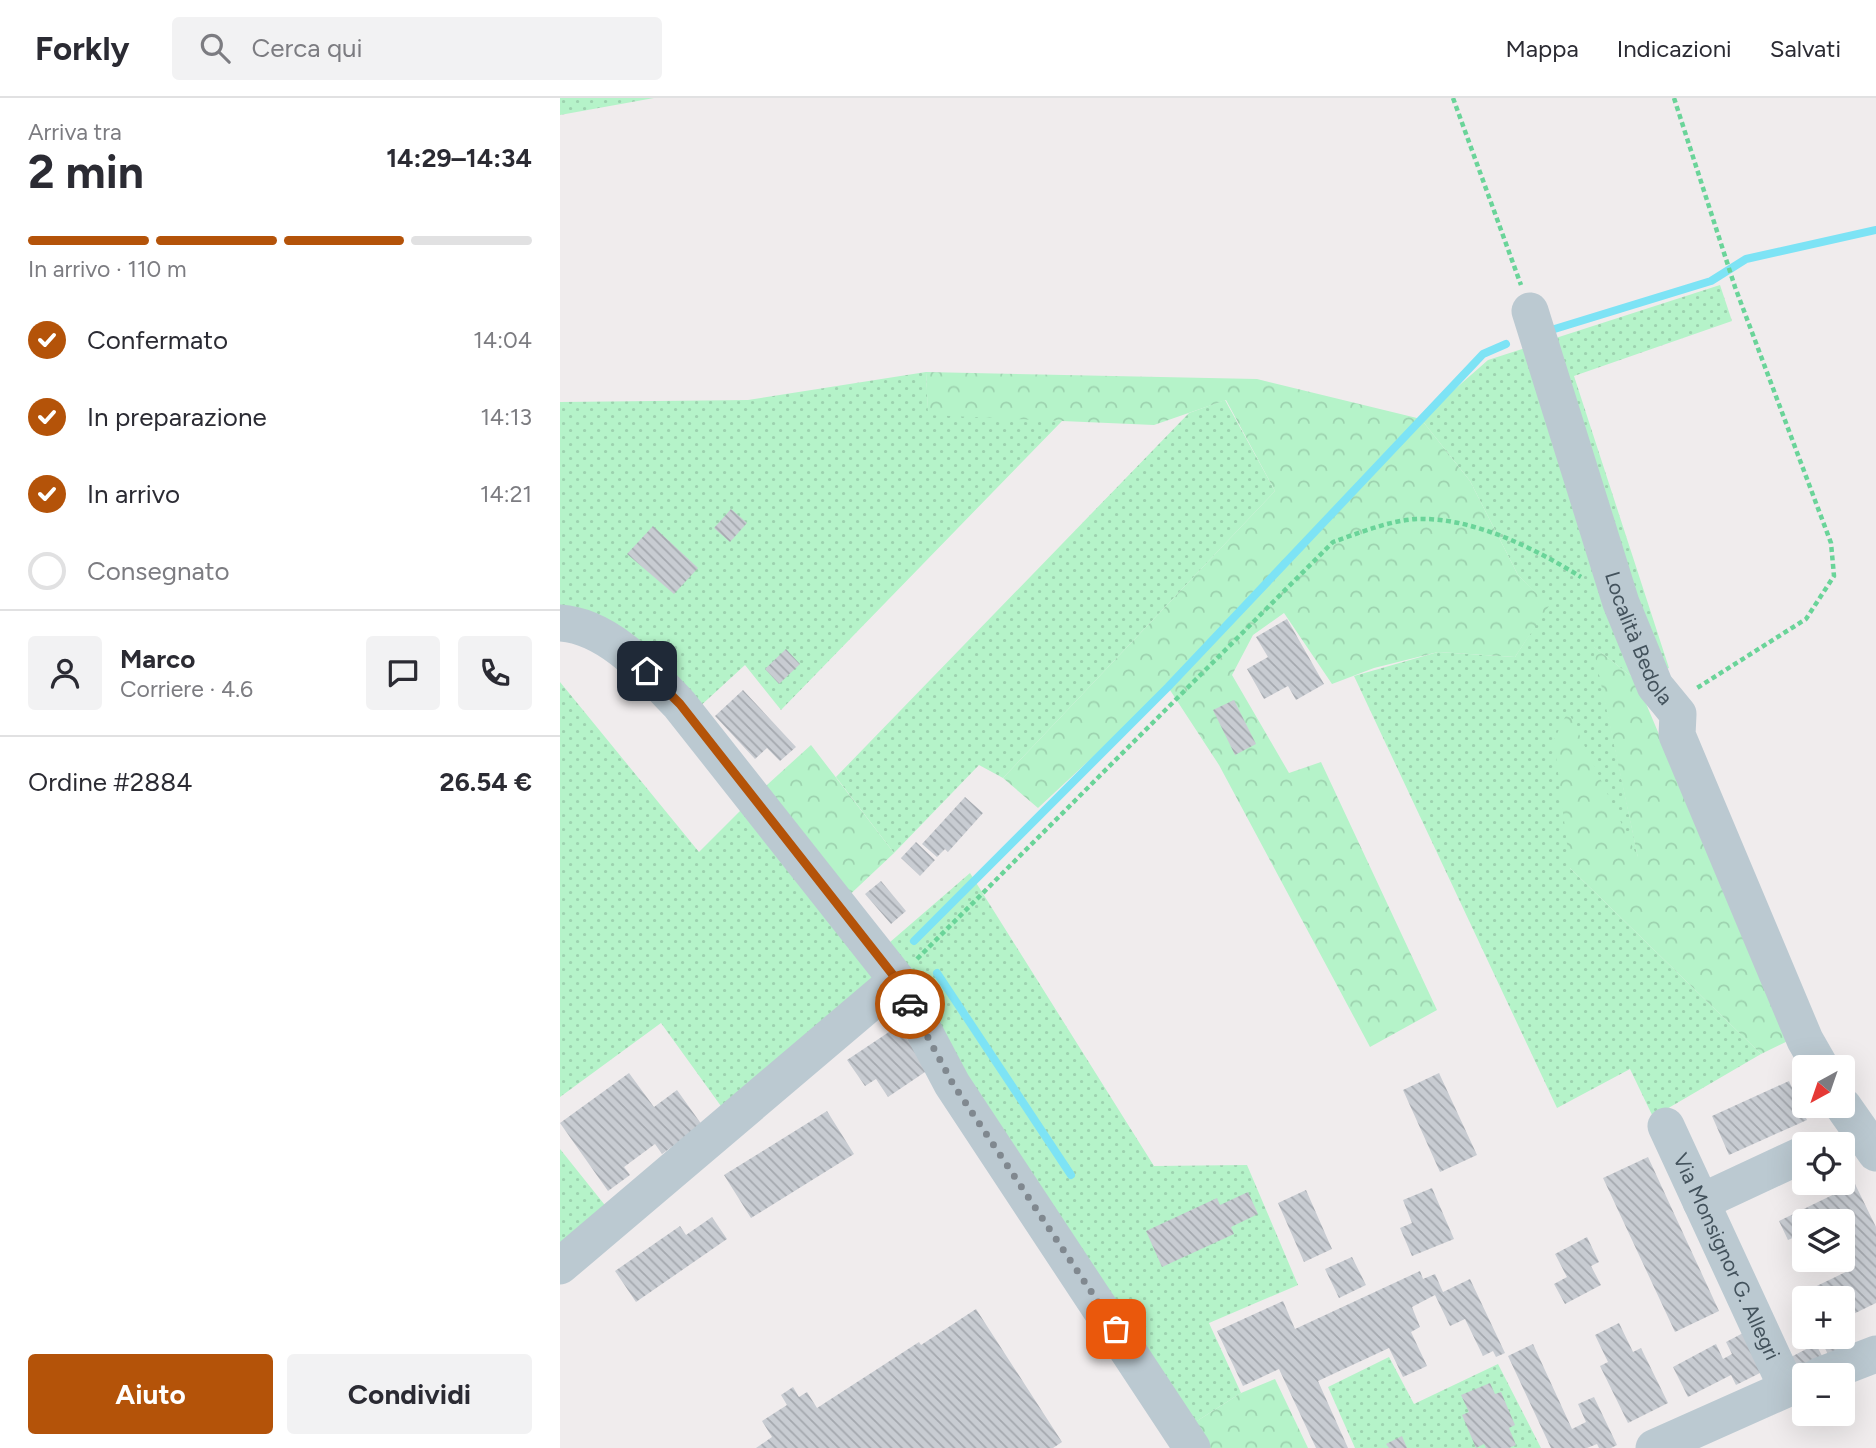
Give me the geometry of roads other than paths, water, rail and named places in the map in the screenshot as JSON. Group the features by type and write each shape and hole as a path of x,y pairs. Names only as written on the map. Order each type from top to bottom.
{"street":[{"name":"Località Bedola","path":"1531,311 1621,603 1655,685 1678,714 1677,735 1814,1055"},
{"path":"560,623 597,633 647,671 680,704 897,980 953,1084 1192,1448"},
{"path":"560,1266 897,980"},
{"name":"Via Monsignor G. Allegri","path":"1666,1126 1701,1202 1792,1363"},
{"path":"1701,1202 1792,1160"},
{"path":"1853,1363 1876,1354"},
{"path":"1654,1448 1792,1387"}],"waterway":[{"path":"1548,331 1711,281 1746,259 1876,230"},
{"path":"914,941 1168,687 1483,354 1506,344"},
{"path":"937,973 1071,1175"}]}
